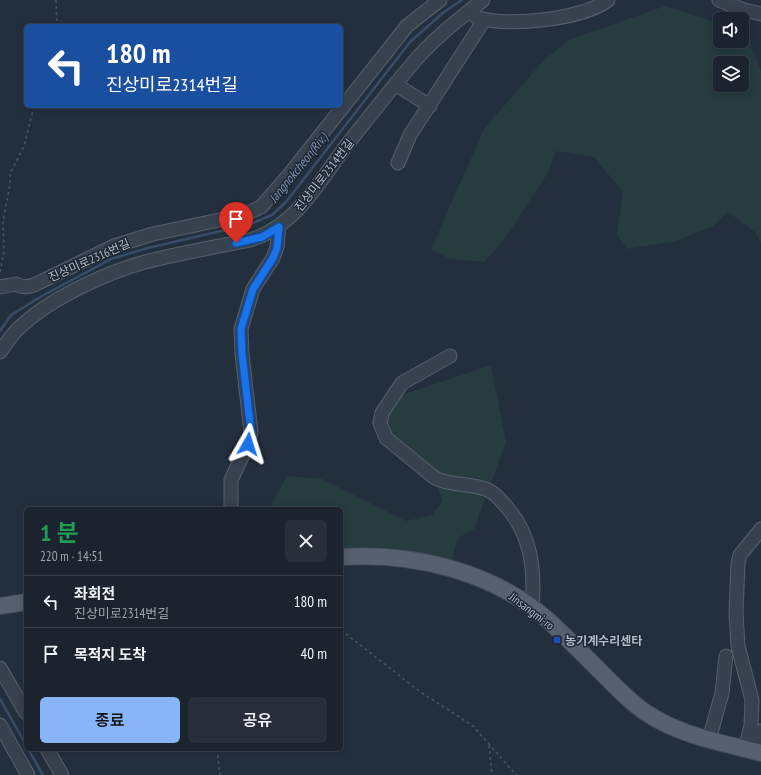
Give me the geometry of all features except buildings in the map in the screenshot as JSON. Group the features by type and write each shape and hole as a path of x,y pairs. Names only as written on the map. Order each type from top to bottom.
{"main road":[{"name":"Jinsangmi-ro","path":"343,557 399,559 443,567 479,578 497,586 532,608 549,621 617,688 645,712 674,728 709,740 753,751"},
{"path":"0,606 24,602"}],"street":[{"name":"진상미로2316번길","path":"343,107 407,26 440,0"},
{"name":"진상미로2314번길","path":"0,352 9,338 19,328 41,311 74,291 115,272 163,258 262,237 279,227 301,207 395,84 428,46 483,0"},
{"path":"467,13 484,20 524,22 575,14 595,7 608,0"},
{"path":"719,0 761,14"},
{"path":"398,163 410,135 484,20"},
{"path":"395,84 430,106"},
{"name":"진상미로2316번길","path":"0,287 16,284 20,287 34,285 114,246 153,234 243,215 261,207 289,175 342,108"},
{"path":"231,507 231,480 248,444 251,432 242,354 241,329 253,289 273,258 277,248 279,227"},
{"path":"450,356 402,383 382,413 380,423 382,432 386,438 435,478 442,481 478,486 490,491 511,512 525,537 530,552 533,570 532,608"},
{"path":"753,751 751,726 752,700 738,646 736,613 738,563 740,555 761,529"},
{"path":"709,740 721,699 726,656"},
{"path":"0,668 24,710"},
{"path":"0,725 28,775"},
{"path":"753,751 761,731"},
{"path":"48,751 62,775"}],"path":[{"path":"56,0 57,24"},
{"path":"0,272 4,251 3,221 10,184 10,174 24,146 34,108"},
{"path":"343,632 420,691 473,726 516,775"},
{"path":"489,745 492,775"},
{"path":"218,751 220,775"}],"green space":[{"path":"665,6 713,22 713,48 749,48 749,42 761,71 761,243 755,232 728,212 713,226 676,241 627,249 617,235 623,192 594,157 556,151 548,173 503,241 484,262 450,259 431,249 484,129 545,59 571,39"},
{"path":"491,365 506,442 474,529 458,538 451,562 343,551 343,507 270,507 287,476 322,479 406,521 432,515 442,501 433,471 386,432 385,417 396,397"}],"waterway":[{"name":"Jangnokcheon(Riv.)","path":"0,331 11,315 42,296 111,259 148,248 251,224 272,215 286,202 410,42 444,12 462,0"},
{"name":"Jangnokcheon(Riv.)","path":"0,699 24,741"},
{"name":"Jangnokcheon(Riv.)","path":"29,751 43,775"}],"place":[{"name":"농기계수리센타","path":"557,640"}],"route":[{"path":"236,243 262,237 279,227 277,248 273,258 253,289 241,329 242,354 251,432 248,444"}]}
